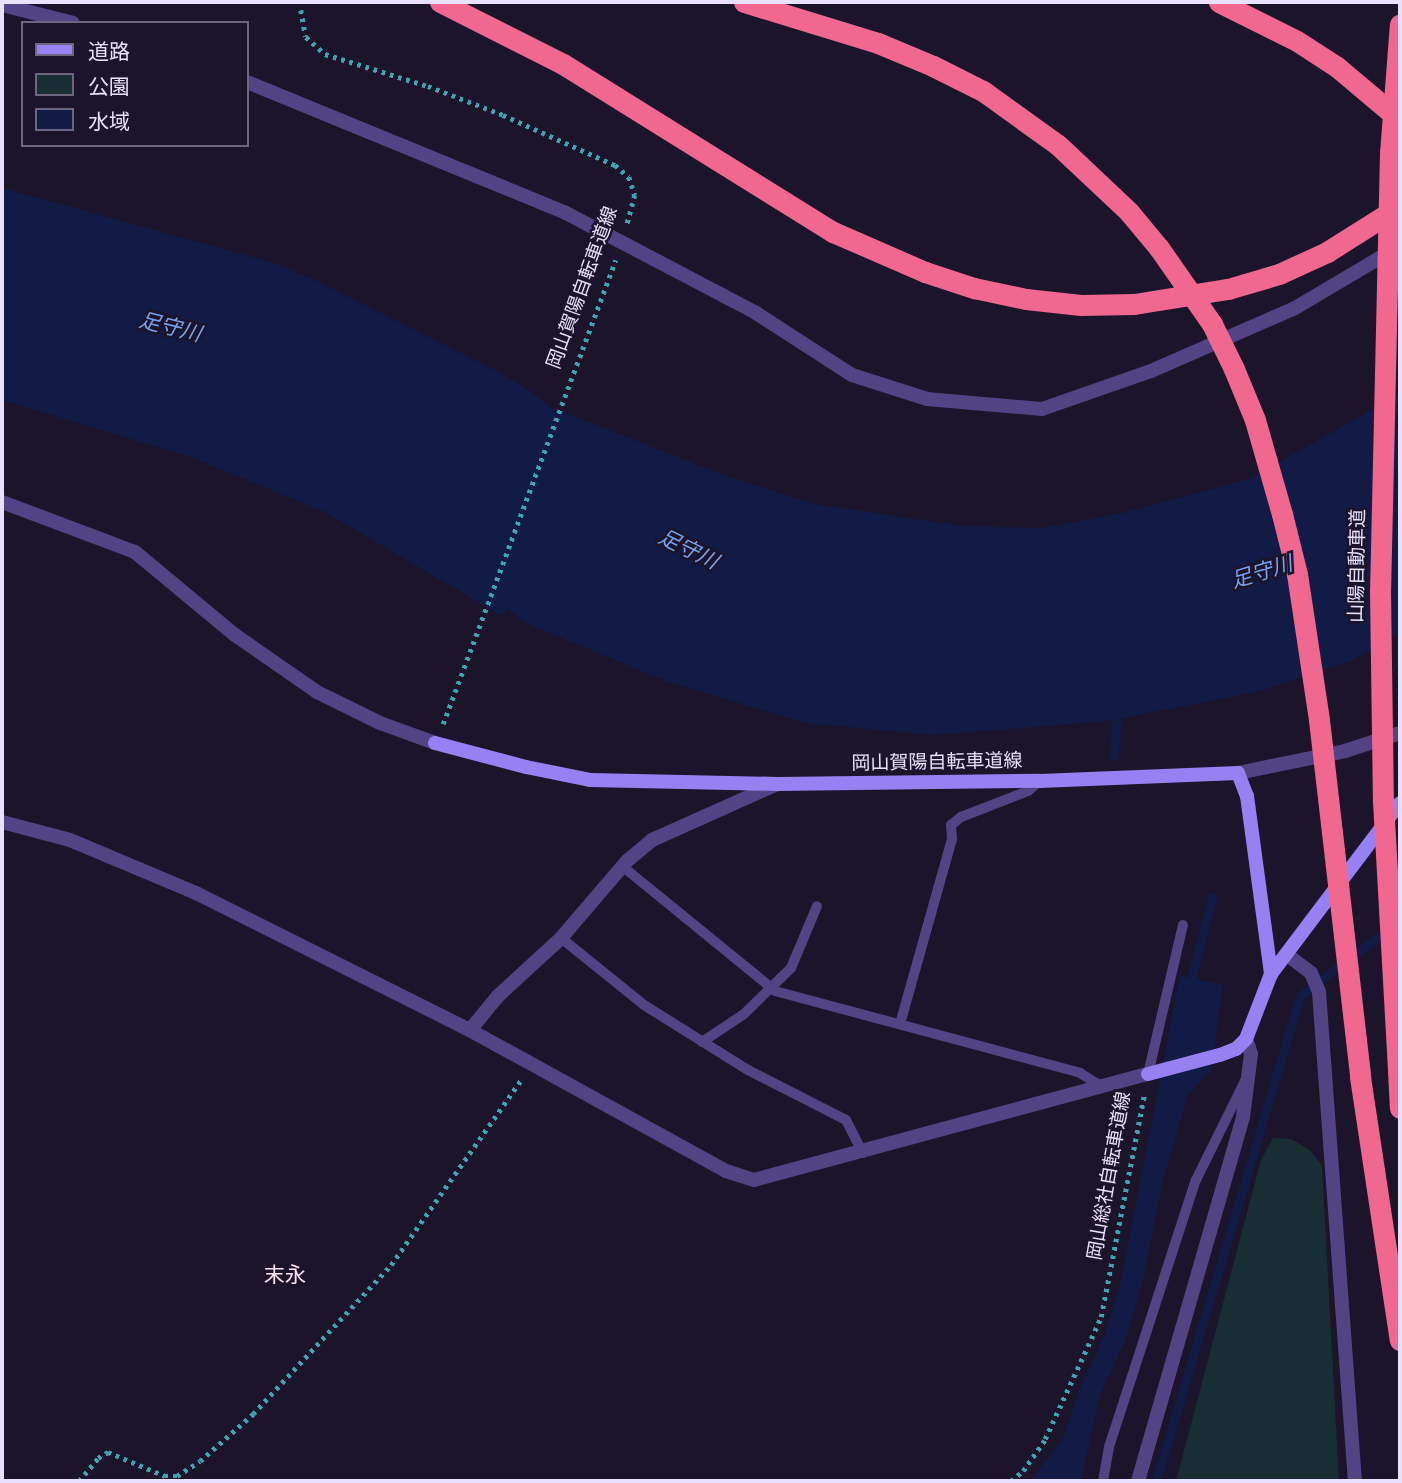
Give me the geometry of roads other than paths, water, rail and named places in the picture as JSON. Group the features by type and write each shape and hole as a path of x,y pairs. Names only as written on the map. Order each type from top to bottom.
{"highway":[{"path":"440,2 563,64 832,232 925,272 974,288 1026,299 1081,305 1134,304 1228,289 1279,274 1327,252 1400,206"},
{"path":"744,2 878,43 983,92 1058,145 1129,212 1159,248 1212,324 1255,420 1297,574 1319,720 1360,1077 1400,1340"},
{"path":"1219,2 1297,41 1356,82 1400,120"},
{"name":"山陽自動車道","path":"1400,24 1390,153 1380,591 1383,801 1400,1108"}],"main road":[{"name":"岡山賀陽自転車道線","path":"438,737 526,767 590,780 776,784 1041,781 1238,773"},
{"path":"1238,773 1247,796 1272,974"},
{"path":"1153,1073 1220,1055 1236,1049 1246,1040 1272,974 1400,803"}],"street":[{"path":"2,5 65,21"},
{"path":"248,82 564,212 756,313 852,376 927,399 1042,409 1151,371 1295,308 1400,246"},
{"path":"2,502 135,552 235,635 317,692 380,723 438,737"},
{"path":"1238,773 1345,751 1400,733"},
{"path":"470,1030 498,996 561,938 622,866 652,840 776,784"},
{"path":"2,822 71,841 141,868 470,1030 726,1171 754,1180 863,1153 1153,1073"},
{"path":"1286,954 1311,973 1319,992 1355,1481"},
{"path":"1138,1481 1243,1117 1251,1054 1246,1040"}],"lane":[{"path":"900,1024 952,839 951,825 961,817 1028,791 1041,781"},
{"path":"622,866 772,987 1080,1073 1101,1086"},
{"path":"702,1041 744,1014 790,968 817,905"},
{"path":"1153,1073 1183,925"},
{"path":"561,938 644,1005 748,1070 846,1120 863,1153"},
{"path":"1103,1481 1109,1447 1196,1180 1248,1076"}],"water":[{"name":"足守川","path":"2,188 274,263 317,281 499,372 532,392 548,406 729,477 815,504 962,526 1042,528 1123,513 1249,479 1400,394 1400,633 1353,660 1261,691 1107,721 935,735 805,723 666,681 526,623 507,609 502,616 325,512 188,456 2,400"},
{"path":"1180,976 1223,985 1211,1070 1188,1095 1163,1180 1143,1280 1126,1339 1100,1395 1081,1480 1030,1481 1064,1437 1077,1396 1105,1334 1121,1280"}],"waterway":[{"path":"1114,756 1117,709"},
{"path":"1197,988 1192,975 1212,898"},
{"path":"1156,1481 1300,996 1400,920"}],"district":[{"name":"末永","path":"285,1276"}]}
